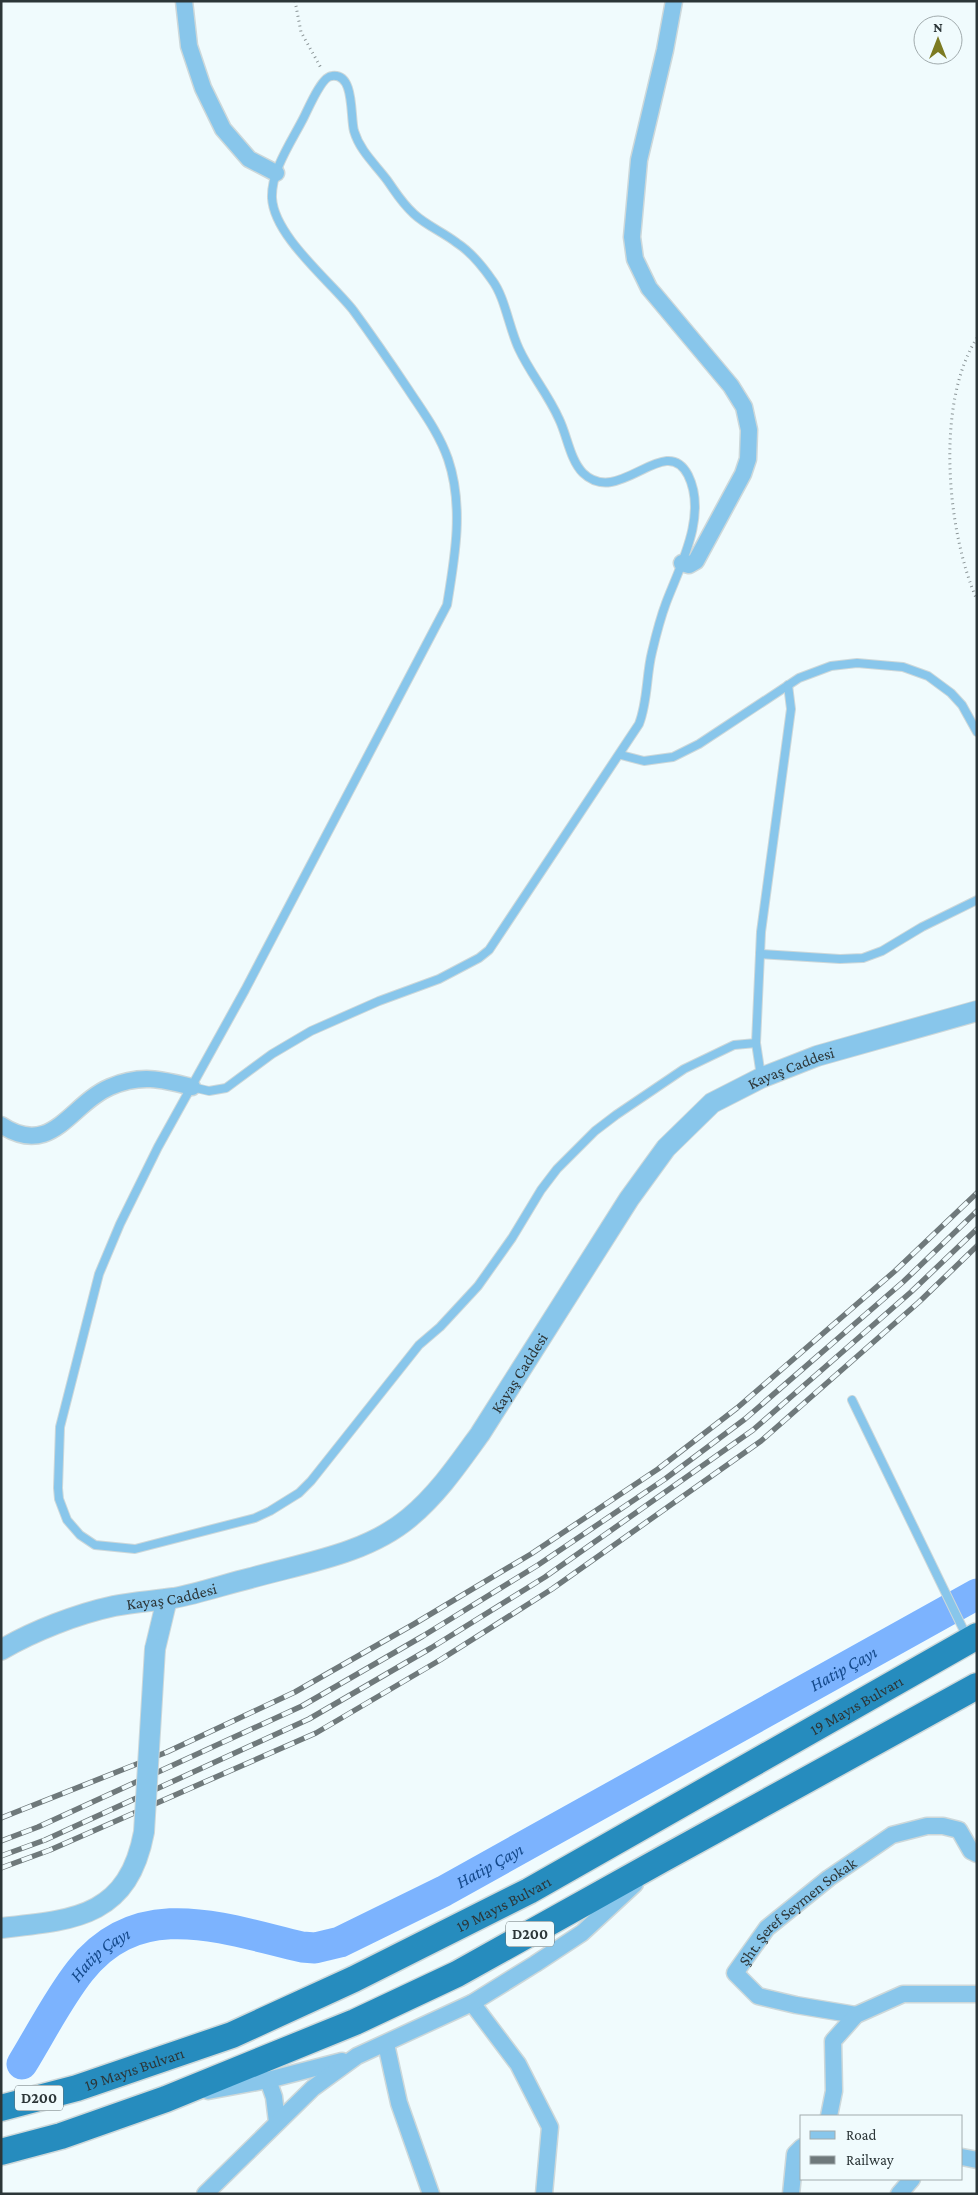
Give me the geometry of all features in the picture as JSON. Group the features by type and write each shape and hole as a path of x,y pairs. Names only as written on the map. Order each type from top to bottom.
{"highway":[{"name":"19 Mayıs Bulvarı","path":"1,2108 77,2088 232,2035 354,1979 529,1891 968,1633"},
{"name":"D200","path":"1,2152 61,2136 166,2099 355,2022 457,1974 977,1686"},
{"path":"1,2166 68,2144 99,2122"}],"street":[{"path":"184,1 189,46 203,88 223,129 249,159 276,173"},
{"path":"674,1 665,50 639,160 632,248 638,269 649,288 738,396 747,418 750,445 743,474 696,560 689,565 682,563"},
{"name":"Kayaş Caddesi","path":"2,1647 71,1617 114,1606 167,1599 273,1572 363,1545 394,1529 410,1517 438,1490 480,1434 628,1199 666,1148 712,1103 761,1078 817,1056 977,1011"},
{"path":"1,1125 18,1134 29,1136 49,1133 58,1128 96,1095 108,1088 133,1080 163,1079 192,1087"},
{"path":"1,1928 70,1919 94,1909 114,1895 130,1877 140,1856 144,1832 155,1649 167,1599"},
{"name":"Şht. Şeref Seymen Sokak","path":"856,2015 796,2006 758,1996 735,1973 767,1928 829,1878 892,1835 927,1826 943,1826 960,1830 971,1851 977,1854"},
{"path":"166,2099 268,2080 312,2070 357,2056 472,2003 582,1933 661,1860"},
{"path":"829,2115 834,2091 834,2041 856,2015 903,1994 977,1994"},
{"path":"472,2003 518,2064 550,2127 544,2194"},
{"path":"386,2044 398,2103 431,2194"},
{"path":"206,2193 312,2088 357,2056"},
{"path":"268,2080 274,2097 277,2122"},
{"path":"791,2194 795,2154 800,2149"},
{"path":"963,2157 977,2160"},
{"path":"899,2194 911,2180"}],"lane":[{"path":"192,1087 209,1091 226,1088 272,1054 311,1031 379,1001 439,979 479,958 498,940 621,755 642,716 651,655 659,625 691,537 694,521 693,493 687,474 677,464 664,461 657,462 617,482 600,482 584,474 578,466 560,420 511,332 499,291 493,280 459,244 421,220 398,199 388,182 362,150 354,130 349,91 345,80 336,76 326,77 276,173 272,195 277,219 306,258 350,307 436,432 449,462 457,524 456,550 448,605 245,990 143,1176 99,1274 60,1427 59,1499 67,1520 74,1529 96,1545 134,1550 255,1518 285,1503 311,1481 419,1345 453,1314 478,1286 541,1190 575,1150 616,1115 684,1069 734,1045 756,1043"},
{"path":"621,755 644,762 659,760 686,752 788,684 810,672 831,666 874,663 903,667 928,676 951,693 962,705 977,732"},
{"path":"761,1078 756,1043 761,932 791,709 788,684"},
{"path":"760,954 840,959 863,958 882,951 922,927 977,900"},
{"path":"852,1400 949,1600 968,1633"}],"path":[{"path":"295,1 301,32 326,77"},
{"path":"977,338 965,362 956,390 952,413 950,455 960,546 977,600"}],"waterway":[{"name":"Hatip Çayı","path":"22,2064 57,2005 80,1971 103,1947 129,1933 156,1925 184,1924 243,1932 302,1947 315,1948 340,1942 444,1891 977,1594"}],"railway":[{"path":"1,1818 167,1752 295,1692 531,1554 658,1469 737,1408 895,1271 977,1193"},
{"path":"1,1841 38,1827 302,1706 423,1636 538,1565 665,1479 745,1419 903,1282 977,1211"},
{"path":"1,1856 45,1840 309,1719 431,1648 545,1577 753,1430 911,1292 977,1229"},
{"path":"1,1868 50,1850 316,1733 440,1660 552,1589 761,1441 919,1302 977,1246"}]}
